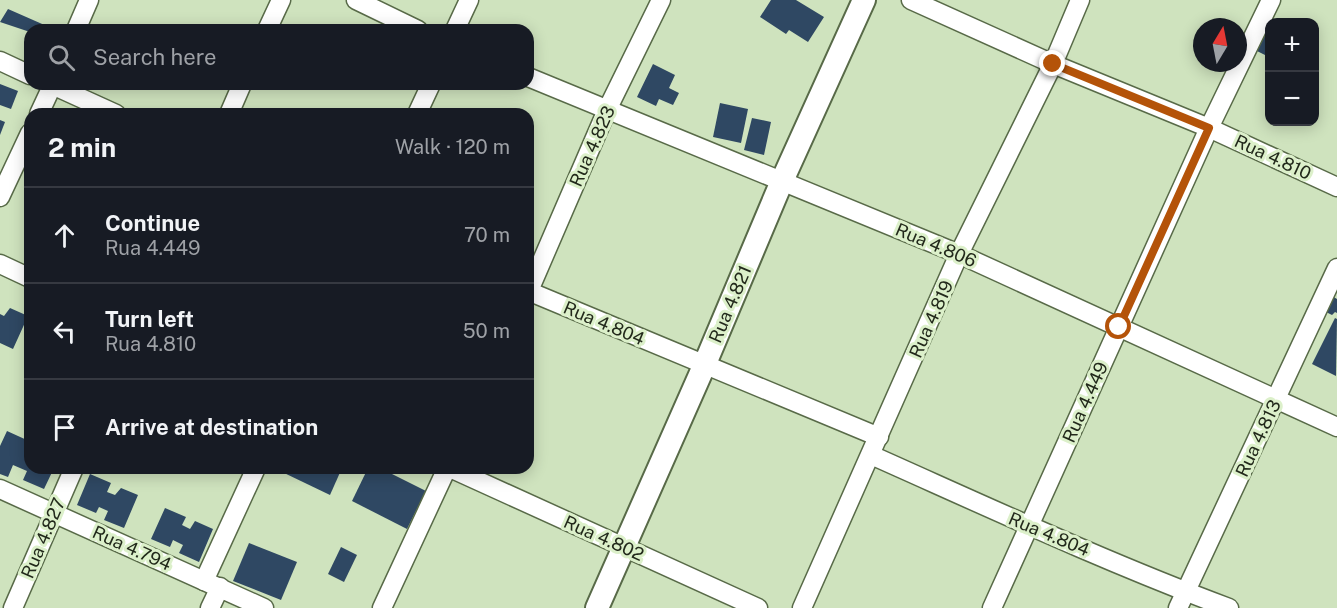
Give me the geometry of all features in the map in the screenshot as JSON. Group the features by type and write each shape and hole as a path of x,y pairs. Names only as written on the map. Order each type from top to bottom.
{"street":[{"path":"79,24 89,0"},
{"path":"270,24 281,0"},
{"path":"356,0 406,24"},
{"path":"458,24 469,0"},
{"name":"Rua 4.823","path":"534,278 607,110 661,0"},
{"name":"Rua 4.821","path":"597,608 704,366 782,181 864,0"},
{"name":"Rua 4.810","path":"911,0 1053,64 1209,128 1337,187"},
{"name":"Rua 4.819","path":"802,608 959,255 1053,64 1080,0"},
{"name":"Rua 4.449","path":"992,608 1209,128 1271,0"},
{"path":"0,61 24,72"},
{"name":"Rua 4.806","path":"534,80 959,255 1337,427"},
{"path":"41,108 49,90"},
{"path":"64,90 103,108"},
{"path":"232,108 239,90"},
{"path":"420,108 428,90"},
{"path":"0,197 24,146"},
{"path":"0,264 24,275"},
{"name":"Rua 4.813","path":"1182,600 1337,268"},
{"name":"Rua 4.804","path":"534,295 879,437"},
{"name":"Rua 4.804","path":"871,455 1029,526 1182,600 1229,608"},
{"name":"Rua 4.827","path":"13,608 71,474"},
{"path":"210,608 212,584 254,474"},
{"path":"382,608 445,474"},
{"name":"Rua 4.802","path":"461,474 758,608"},
{"name":"Rua 4.794","path":"0,489 264,608"}],"building":[{"path":"771,0 796,0 824,17 808,42 789,30 786,34 760,17"},
{"path":"8,9 42,24 24,24 24,30 0,22"},
{"path":"1265,34 1265,55 1257,51"},
{"path":"653,64 675,75 669,88 679,93 673,105 659,99 656,106 637,97"},
{"path":"0,84 18,91 11,109 0,105"},
{"path":"720,103 748,109 741,143 713,137"},
{"path":"752,118 771,122 764,155 744,150"},
{"path":"0,120 5,122 0,135"},
{"path":"1332,296 1337,299 1337,313 1332,315 1324,311"},
{"path":"10,308 24,314 24,325 13,349 0,343 0,314 4,316"},
{"path":"1335,318 1337,319 1336,376 1312,364"},
{"path":"7,431 24,439 24,470 13,465 8,477 0,474 0,446"},
{"path":"26,474 51,474 44,489 23,480"},
{"path":"90,474 111,483 107,492 115,495 121,488 138,495 124,528 104,520 108,511 99,507 96,513 77,505"},
{"path":"286,474 339,474 330,495"},
{"path":"365,474 392,474 426,491 407,529 352,501"},
{"path":"165,508 186,517 182,525 190,529 195,521 213,529 199,562 179,553 183,545 173,540 170,547 151,539"},
{"path":"249,543 297,562 281,600 233,581"},
{"path":"341,547 357,555 344,582 328,574"}],"route":[{"path":"1053,64 1209,128 1119,327"}]}
